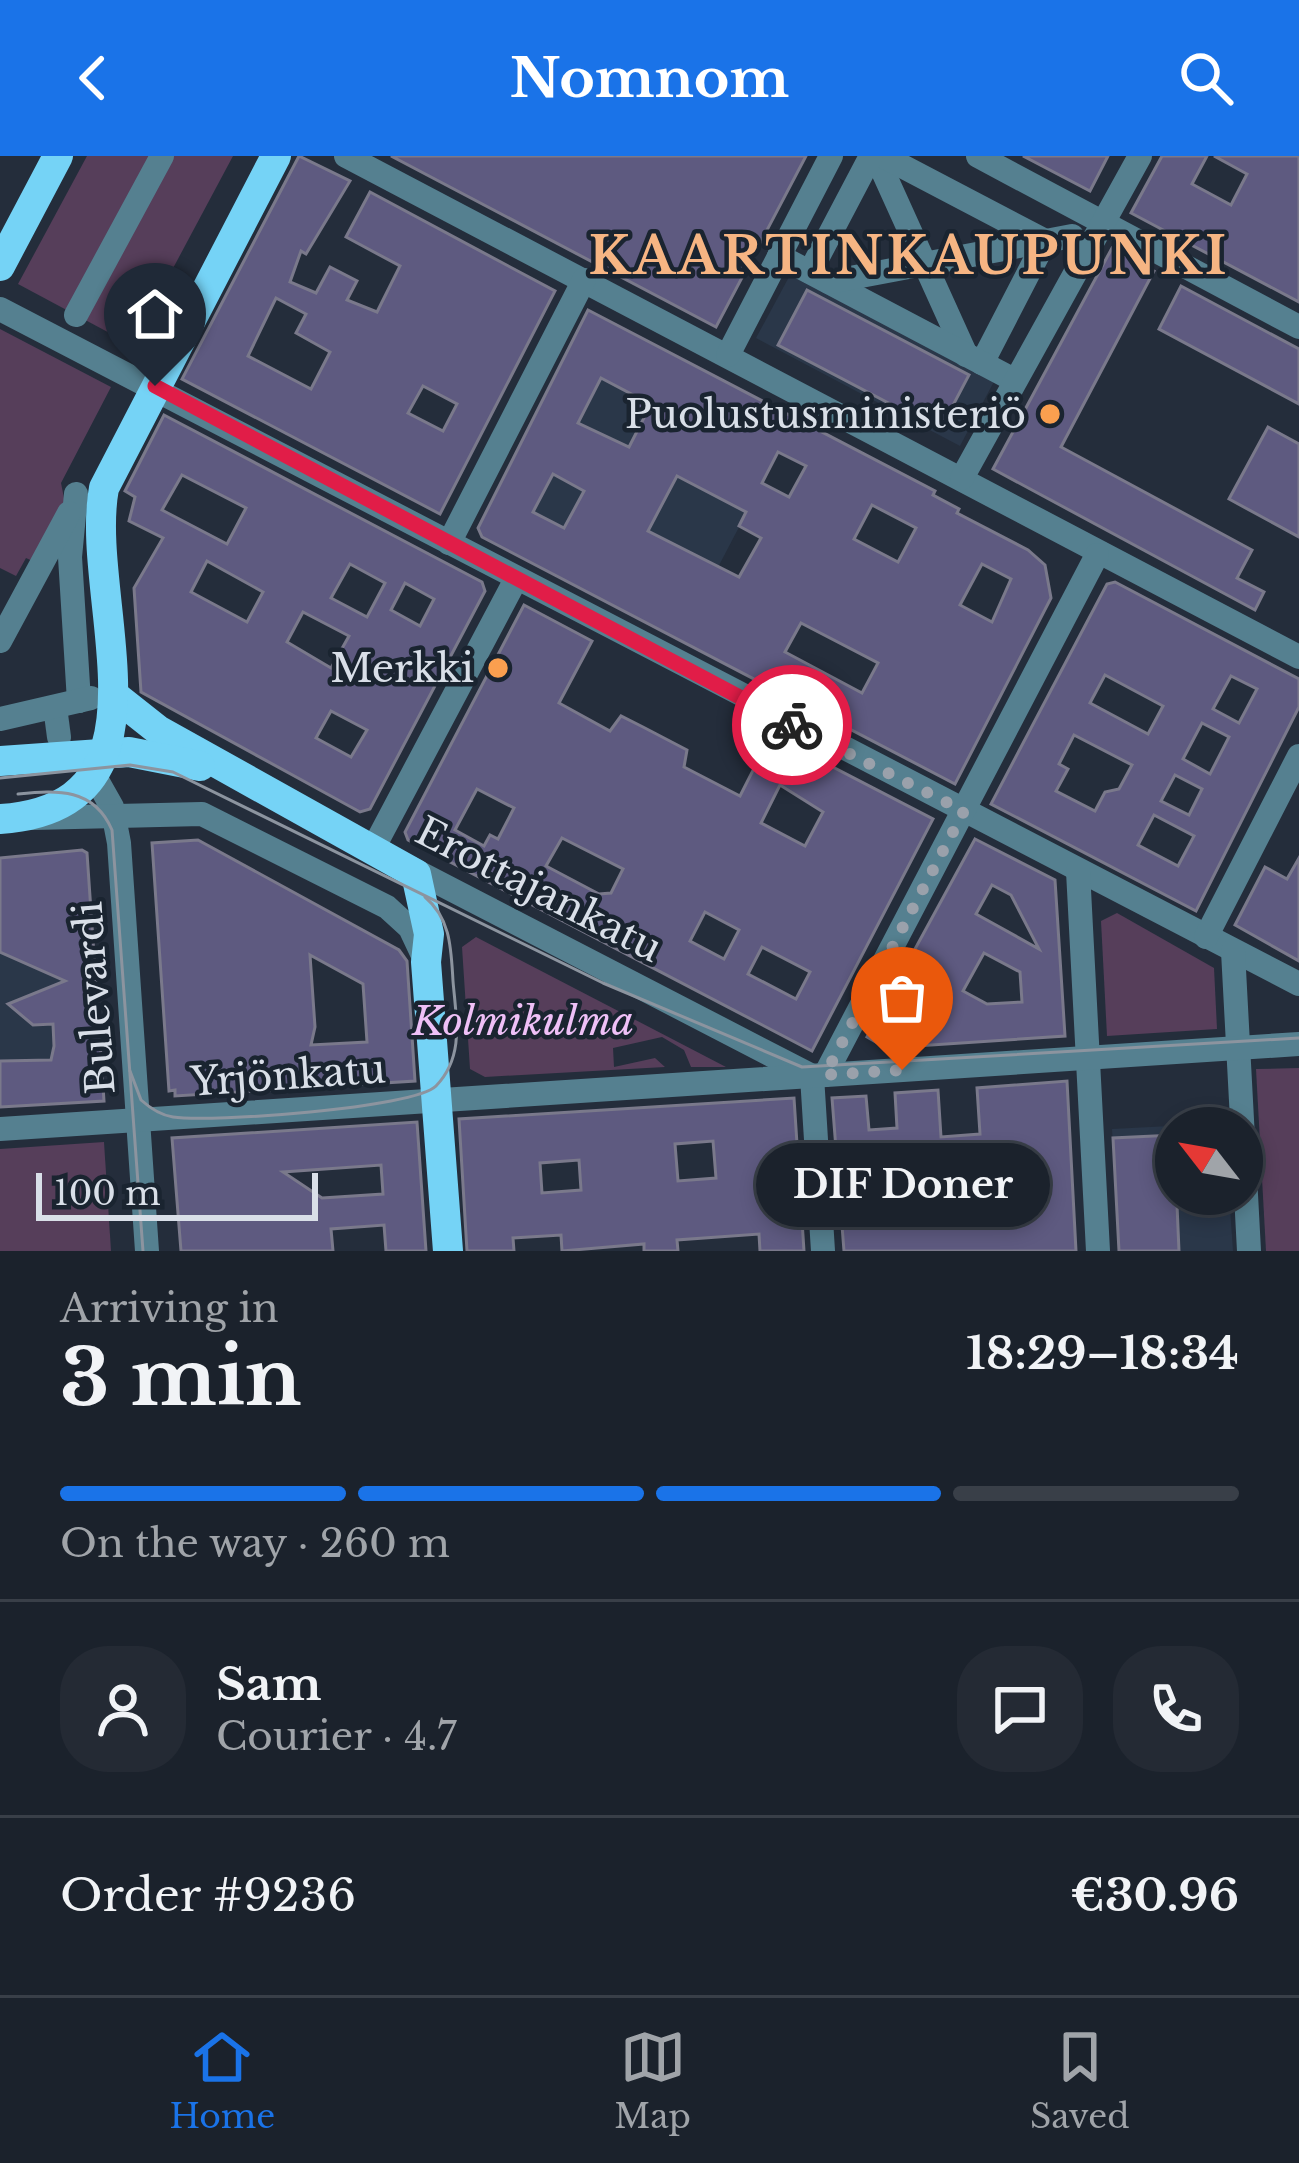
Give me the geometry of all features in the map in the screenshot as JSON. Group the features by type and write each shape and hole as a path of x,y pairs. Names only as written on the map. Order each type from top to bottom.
{"main road":[{"path":"0,266 58,156"},
{"path":"12,818 73,800 83,753 115,722 86,700 102,496 276,156"},
{"name":"Erottajankatu","path":"86,700 158,730 410,868"},
{"name":"Erottajankatu","path":"0,760 83,753 156,754 229,772"},
{"path":"410,868 420,883 429,934 426,962 448,1251"}],"street":[{"path":"76,315 162,156"},
{"path":"346,156 962,478 1097,555 1299,656"},
{"path":"728,355 831,156"},
{"path":"820,277 877,156"},
{"path":"877,156 1045,242"},
{"path":"877,156 974,359"},
{"path":"978,156 1299,327"},
{"path":"962,478 1140,156"},
{"path":"820,277 925,264 1072,236"},
{"path":"974,359 1045,242"},
{"path":"779,256 1014,380"},
{"path":"449,543 584,280"},
{"path":"0,309 1299,984"},
{"name":"Bulevardi","path":"0,641 76,497 70,557 86,700 83,753 115,815 147,1251"},
{"path":"826,1198 816,1096 1097,555"},
{"path":"374,847 517,579"},
{"path":"0,719 86,700"},
{"path":"1206,937 1299,756"},
{"path":"12,818 216,818 387,908 410,928 426,962"},
{"name":"Erottajankatu","path":"410,868 816,1096"},
{"path":"1078,871 1098,1251"},
{"path":"1234,951 1249,1251"},
{"name":"Yrjönkatu","path":"0,1129 438,1101 816,1096 1088,1058 1299,1044"}],"shaded area":[{"path":"796,264 999,372 960,446 756,338"},
{"path":"588,310 796,418 680,640 481,537 478,528"},
{"path":"87,853 104,1101 0,1107 0,858"},
{"path":"1155,1127 1155,1215 1230,1215 1233,1251 1119,1251 1112,1129"}],"green space":[{"path":"87,156 233,156 132,345 18,284"},
{"path":"0,329 111,387 61,483 66,508 37,563 26,558 16,576 0,568"},
{"path":"1117,913 1214,968 1217,1029 1107,1036 1101,921"},
{"name":"Kolmikulma","path":"476,937 726,1067 691,1067 684,1050 662,1037 613,1048 614,1067 655,1058 665,1067 485,1077 470,1069 462,947"},
{"path":"1299,1068 1299,1251 1266,1251 1263,1107 1258,1107 1256,1069"},
{"path":"104,1142 111,1251 0,1251 0,1149"}],"building":[{"path":"299,156 350,181 306,254 301,251 290,282 316,293 330,267 357,281 347,300 377,312 400,266 346,237 370,192 555,291 440,514 182,379","holes":["276,298 306,314 296,333 330,352 311,389 248,356","423,386 457,404 443,431 408,413"]},
{"path":"391,156 806,156 716,327"},
{"path":"1023,156 1108,156 1090,191"},
{"path":"1162,156 1207,156 1192,184 1231,205 1247,174 1214,156 1299,156 1299,302 1131,213"},
{"path":"1112,248 1154,271 1061,447 1252,550 1237,578 1264,592 1255,610 993,469"},
{"path":"1181,286 1299,349 1299,404 1159,329"},
{"path":"807,290 969,375 940,430 778,345"},
{"path":"588,310 935,491 933,495 959,509 957,513 1028,550 1045,565 1051,598 955,784 482,537 478,528","holes":["601,378 635,396 630,406 646,414 629,447 578,423","778,452 806,466 789,497 762,483","553,474 584,491 564,528 533,512","677,476 746,512 739,526 761,538 739,577 648,531","872,505 916,528 898,562 854,539","982,564 1011,579 992,622 960,605","801,623 878,663 862,693 785,652"]},
{"path":"164,415 482,582 485,591 370,809 360,812 141,692 134,588 163,538 129,521 135,497 125,491","holes":["182,475 246,508 227,544 162,510","207,561 263,592 247,622 191,592","350,564 385,583 367,617 331,598","405,583 434,599 420,626 391,610","303,612 349,636 331,668 287,642","331,711 367,730 351,757 316,738"]},
{"path":"1268,427 1299,444 1299,537 1229,499"},
{"path":"1115,582 1299,679 1299,707 1196,911 991,804 1107,584","holes":["1105,675 1163,706 1148,734 1090,703","1231,676 1257,689 1239,723 1213,709","1202,723 1229,737 1210,774 1183,759","1074,735 1132,765 1119,789 1105,792 1095,811 1056,791 1068,769 1059,764","1175,775 1202,789 1189,815 1161,801","1154,815 1194,836 1178,866 1138,845"]},
{"path":"524,605 592,641 559,703 610,731 621,716 687,750 684,767 740,796 771,735 933,819 812,1051 408,840 405,832","holes":["780,785 823,812 805,846 761,823","477,789 514,808 498,839 490,835 484,846 455,830","562,838 623,869 611,893 599,894 546,866","705,912 739,930 724,959 690,941","762,947 810,972 796,999 748,974"]},
{"path":"975,839 1055,880 1065,1036 886,1048 867,1037","holes":["992,885 1011,895 1039,949 976,914","984,953 1020,972 1022,1002 987,1004 963,991"]},
{"path":"198,840 399,950 407,961 415,1081 175,1096 175,1090 169,1091 152,843","holes":["310,955 363,984 367,1042 311,1045 315,1027"]},
{"path":"87,853 104,1101 0,1107 0,1061 51,1060 54,1046 53,1024 33,1025 8,1004 65,981 0,952 0,858"},
{"path":"1299,858 1299,961 1235,925 1265,867 1287,879"},
{"path":"1067,1081 1076,1251 844,1251 832,1098 866,1096 869,1130 897,1128 895,1093 938,1090 941,1137 980,1134 977,1088"},
{"path":"794,1098 804,1251 760,1251 759,1234 677,1240 678,1251 644,1251 644,1244 562,1251 561,1235 513,1238 514,1251 467,1251 459,1119","holes":["713,1141 716,1178 678,1181 675,1144","579,1160 581,1190 542,1193 540,1163"]},
{"path":"417,1122 426,1251 386,1251 384,1225 331,1229 333,1251 181,1251 172,1138","holes":["381,1165 383,1194 322,1198 283,1172"]},
{"path":"1155,1136 1155,1215 1177,1215 1179,1251 1119,1251 1113,1138"}],"tram line":[{"path":"0,778 130,765 173,772 603,983 802,1067 1299,1038"},
{"path":"18,794 61,793 85,799 112,830 143,1251"},
{"path":"130,1071 148,1106 168,1116 194,1118 353,1107 420,1094 436,1086 451,1062 457,1023 448,935 425,897"}],"way so far":[{"path":"792,725 964,811 825,1075 902,1070"}],"place":[{"name":"Puolustusministeriö","path":"1050,414"},
{"name":"Merkki","path":"498,668"},
{"name":"DIF Doner","path":"902,1070"}],"district":[{"name":"KAARTINKAUPUNKI","path":"909,256"}],"route":[{"path":"155,386 792,725"}]}
